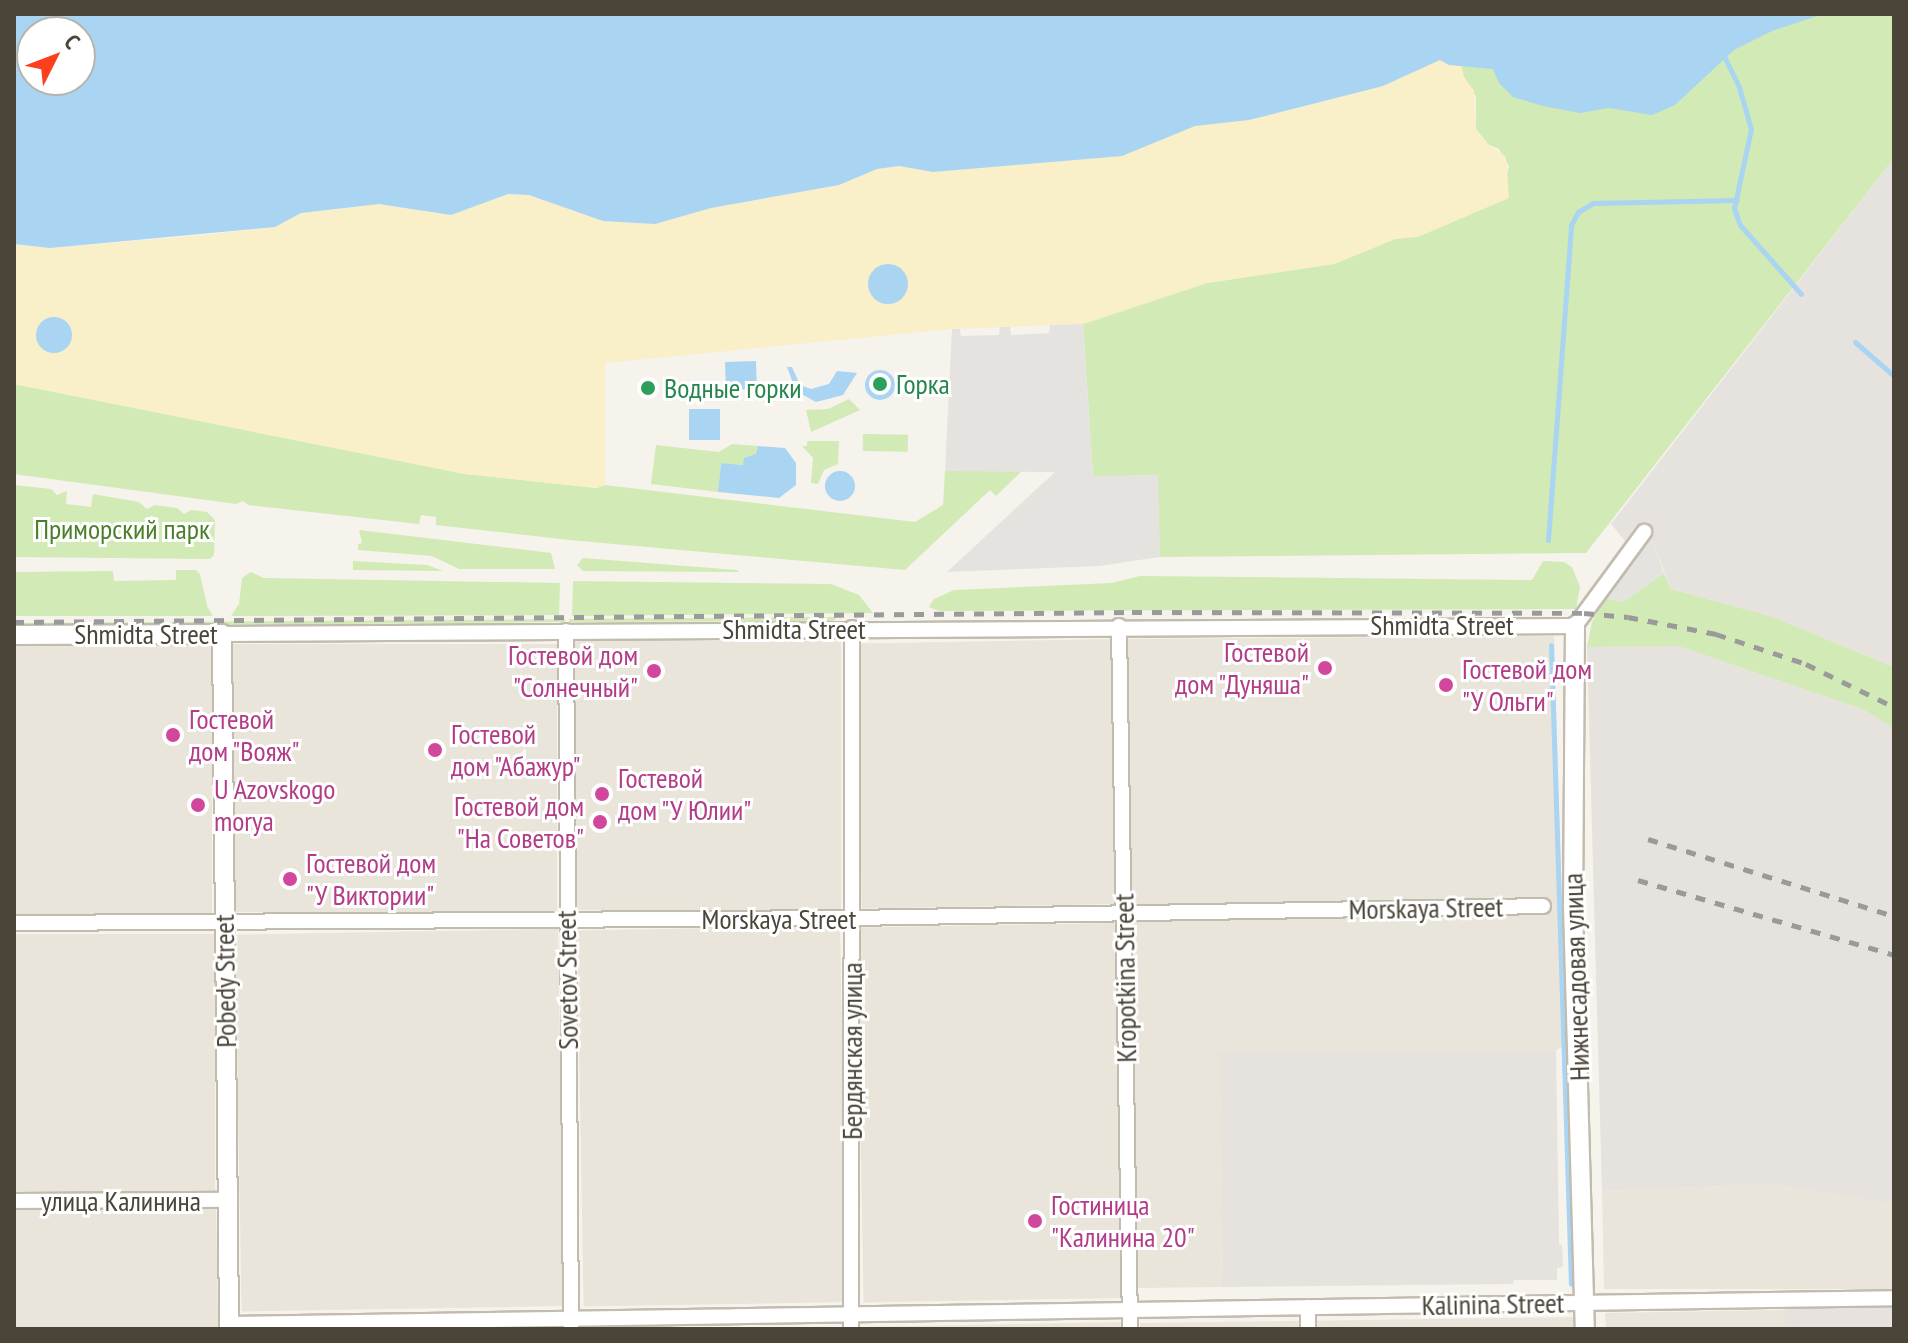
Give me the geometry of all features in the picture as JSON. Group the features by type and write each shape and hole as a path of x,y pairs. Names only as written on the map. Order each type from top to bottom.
{"street":[{"path":"1575,626 1644,532"},
{"name":"Shmidta Street","path":"14,635 1119,626 1575,626"},
{"name":"Kropotkina Street","path":"1119,626 1130,1329"},
{"name":"Нижнесадовая улица","path":"1575,626 1573,906 1585,1329"},
{"name":"Бердянская улица","path":"851,1322 852,628"},
{"name":"Sovetov Street","path":"566,631 571,1324"},
{"name":"Pobedy Street","path":"222,634 229,1327"},
{"name":"Morskaya Street","path":"14,923 852,918 1543,906"},
{"name":"улица Калинина","path":"14,1201 227,1200"},
{"name":"Kalinina Street","path":"229,1327 851,1322 1130,1310 1894,1298"},
{"path":"1308,1307 1308,1329"}],"shaded area":[{"path":"1894,158 1894,667 1770,616 1671,589 1651,537 1636,526 1625,541 1611,524"},
{"path":"1083,324 1093,476 1158,475 1160,557 1099,566 947,572 1055,472 945,471 952,329 960,329 961,336 999,335 1000,327 1010,327 1011,335 1049,333 1050,325"},
{"path":"1651,537 1664,573 1623,602 1605,598"},
{"path":"1554,636 1566,1045 1556,1050 1525,1052 1219,1054 1222,1287 1137,1288 1127,639"},
{"path":"1114,639 1119,904 862,908 857,643"},
{"path":"573,641 841,641 841,910 573,910"},
{"path":"232,644 557,644 557,912 232,912"},
{"path":"14,646 212,646 212,916 14,916"},
{"path":"1678,646 1862,709 1894,728 1894,1204 1772,1184 1602,1191 1587,647"},
{"path":"1118,923 1125,1298 864,1302 857,928"},
{"path":"840,926 847,1302 584,1307 577,931"},
{"path":"558,929 565,1306 242,1312 235,935"},
{"path":"14,934 215,934 215,1191 14,1191"},
{"path":"1556,1050 1559,1244 1562,1245 1563,1267 1557,1268 1557,1280 1514,1280 1513,1284 1222,1287 1219,1053"},
{"path":"1772,1184 1894,1204 1894,1289 1604,1289 1602,1191"},
{"path":"216,1206 218,1329 16,1329 14,1210"},
{"path":"1785,1308 1894,1308 1894,1329 1785,1329"},
{"path":"1785,1310 1785,1329 1606,1329 1605,1313"},
{"path":"1573,1317 1573,1329 1140,1329 1140,1323"},
{"path":"1124,1322 1124,1329 863,1329 863,1327"}],"green space":[{"path":"1482,14 1894,14 1894,158 1586,553 1160,557 1157,475 1093,477 1083,324 1207,283 1334,264 1395,239 1418,236 1446,223 1507,174 1509,166 1499,149 1489,145 1476,129 1476,97 1460,70"},
{"path":"14,384 465,474 596,488 605,485 915,522 943,505 945,471 1023,470 996,496 990,490 905,570 436,525 436,517 421,515 419,524 248,505 243,501 236,504 14,474"},
{"path":"849,399 860,410 811,432 806,410 828,409"},
{"path":"863,434 908,435 908,452 863,451"},
{"path":"807,441 839,441 838,464 824,470 818,484 811,483 813,458 802,446 807,446"},
{"path":"732,444 758,446 756,454 744,465 721,463 718,492 651,484 656,445 719,452"},
{"name":"Приморский парк","path":"14,485 51,489 57,495 67,491 66,504 91,507 93,494 139,502 147,509 155,505 177,508 184,514 191,510 207,512 215,520 214,555 210,559 14,557"},
{"path":"359,530 551,553 555,569 459,569 432,556 358,550 358,544 362,543"},
{"path":"583,558 739,572 583,571 577,565"},
{"path":"353,561 427,565 443,571 353,570"},
{"path":"1543,561 1564,562 1572,567 1580,587 1576,609 939,611 929,607 934,599 954,590 1111,583 1140,576 1532,580"},
{"path":"176,570 196,570 200,574 207,606 213,616 14,616 14,572 113,571 114,581 176,580"},
{"path":"251,572 264,578 560,583 559,615 231,616 239,604 242,578"},
{"path":"1664,573 1671,589 1770,616 1894,667 1894,728 1862,709 1678,646 1587,647 1592,622 1605,598 1623,602"},
{"path":"573,581 831,584 859,595 873,613 572,616"},
{"path":"837,617 833,621 569,622 569,619"},
{"path":"565,619 565,622 14,627 14,623"}],"sand":[{"path":"1440,60 1461,65 1465,80 1474,90 1476,129 1489,145 1506,157 1509,198 1418,237 1395,239 1334,264 1207,283 1083,324 952,329 605,363 605,485 597,488 465,474 14,384 14,244 50,248 205,235 275,227 301,213 379,204 451,215 507,194 529,195 603,221 655,224 711,208 839,185 877,169 899,166 933,172 992,166 1165,137 1195,126 1249,120 1383,86"}],"water":[{"path":"14,14 1823,14 1772,31 1734,50 1675,105 1652,115 1609,108 1580,113 1543,106 1513,97 1499,83 1493,69 1449,65 1440,60 1383,86 1249,120 1195,126 1122,156 933,172 899,166 877,169 839,185 711,208 655,224 603,221 529,195 508,194 451,215 379,204 301,213 275,227 50,248 14,244"},
{"path":"888,264 902,270 908,284 902,298 888,304 874,298 868,284 874,270"},
{"path":"54,317 67,322 72,335 67,348 54,353 41,348 36,335 41,322"},
{"path":"756,361 757,389 726,390 725,362"},
{"path":"787,367 792,367 800,385 811,389 829,384 837,371 857,373 843,395 816,402 796,391"},
{"name":"Горка","path":"880,370 891,374 895,385 891,396 880,400 869,396 865,385 869,374"},
{"path":"689,409 720,409 720,440 689,440"},
{"path":"758,446 785,448 796,463 796,485 779,498 718,492 721,463 743,465 744,458 756,454"},
{"path":"840,471 851,475 855,486 851,497 840,501 829,497 825,486 829,475"}],"waterway":[{"path":"1723,54 1739,87 1751,129 1734,208 1740,225 1801,294"},
{"path":"1548,540 1571,225 1578,212 1593,203 1737,200"},
{"path":"1855,342 1894,376"},
{"path":"1551,645 1571,1284"}],"railway":[{"path":"14,622 1132,612 1584,613 1628,617 1716,634 1806,664 1894,707"},
{"path":"1648,839 1894,916"},
{"path":"1638,880 1894,955"}],"place":[{"name":"Горка","path":"880,384"},
{"name":"Водные горки","path":"648,388"},
{"name":"Гостевой дом \"Дуняша\"","path":"1325,668"},
{"name":"Гостевой дом \"Солнечный\"","path":"654,671"},
{"name":"Гостевой дом \"У Ольги\"","path":"1446,685"},
{"name":"Гостевой дом \"Вояж\"","path":"173,735"},
{"name":"Гостевой дом \"Абажур\"","path":"435,750"},
{"name":"Гостевой дом \"У Юлии\"","path":"602,794"},
{"name":"U Azovskogo morya","path":"198,805"},
{"name":"Гостевой дом \"На Советов\"","path":"600,822"},
{"name":"Гостевой дом \"У Виктории\"","path":"290,879"},
{"name":"Гостиница \"Калинина 20\"","path":"1035,1221"}]}
